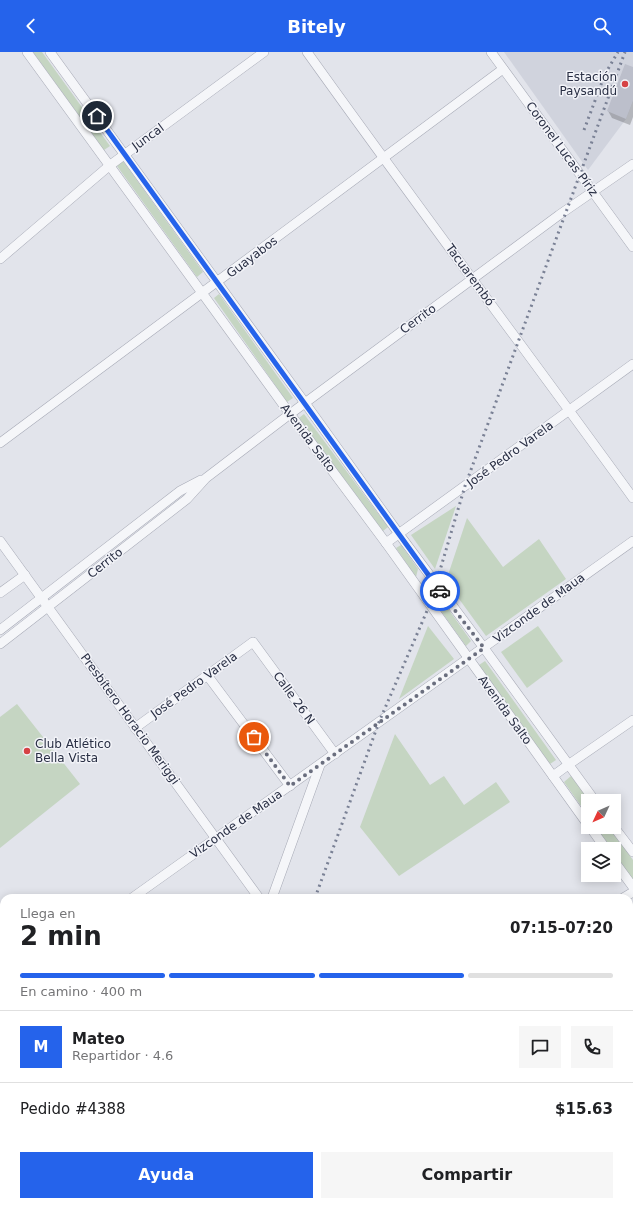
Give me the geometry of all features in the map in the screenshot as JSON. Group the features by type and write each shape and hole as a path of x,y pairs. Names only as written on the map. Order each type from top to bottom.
{"street":[{"name":"Avenida Salto","path":"27,52 108,166 386,543 581,815"},
{"name":"Avenida Salto","path":"50,52 218,282 398,534 484,648 590,794"},
{"name":"Juncal","path":"0,259 108,166 264,52"},
{"name":"Tacuarembó","path":"307,52 633,498"},
{"name":"Coronel Lucas Píriz","path":"491,52 633,247"},
{"name":"Guayabos","path":"0,444 503,69"},
{"name":"Cerrito","path":"0,644 187,499 206,478 290,414 593,191 633,164"},
{"name":"José Pedro Varela","path":"386,543 633,364"},
{"name":"Cerrito","path":"0,630 180,491 206,478"},
{"name":"Presbítero Horacio Meriggi","path":"0,541 49,606 135,728 256,894"},
{"name":"Vizconde de Maua","path":"138,894 633,541"},
{"path":"0,593 25,574"},
{"name":"José Pedro Varela","path":"135,728 253,642"},
{"name":"Calle 26 N","path":"253,642 335,754"},
{"path":"208,675 290,786"},
{"path":"553,776 633,720"},
{"path":"273,894 320,765"},
{"path":"619,834 633,852"},
{"path":"621,871 633,887"}],"shaded area":[{"path":"504,52 633,52 633,101 626,119 588,170"}],"green space":[{"path":"33,52 42,52 110,146 104,150"},
{"path":"123,161 203,272 197,277 117,166"},
{"path":"219,294 293,398 287,402 214,298"},
{"path":"304,414 388,527 383,531 299,418"},
{"path":"456,506 435,569 411,535"},
{"path":"467,518 503,567 539,539 566,579 486,636 446,581"},
{"path":"401,545 418,569 416,577 396,548"},
{"path":"439,596 471,641 466,646 436,604"},
{"path":"428,626 454,659 399,699"},
{"path":"538,626 563,661 527,688 501,652"},
{"path":"485,661 556,760 550,764 479,665"},
{"name":"Club Atlético Bella Vista","path":"17,704 80,784 0,848 0,717"},
{"path":"395,734 430,785 444,776 464,805 496,782 510,802 399,876 360,827"},
{"path":"571,776 585,794 581,794 581,806 564,782"},
{"path":"601,834 614,834 620,842 606,842"},
{"path":"621,844 633,860 633,880 621,863"}],"building":[{"name":"Estación Paysandú","path":"625,64 633,67 633,101 626,119 607,111"}],"railway":[{"path":"584,130 605,74 618,52"},
{"path":"316,894 379,722 430,604 465,486 625,52"}],"way so far":[{"path":"254,737 290,786 484,648 440,591"}],"place":[{"name":"Estación Paysandú","path":"625,84"},
{"name":"Club Atlético Bella Vista","path":"27,751"}],"route":[{"path":"97,116 440,591"}]}
